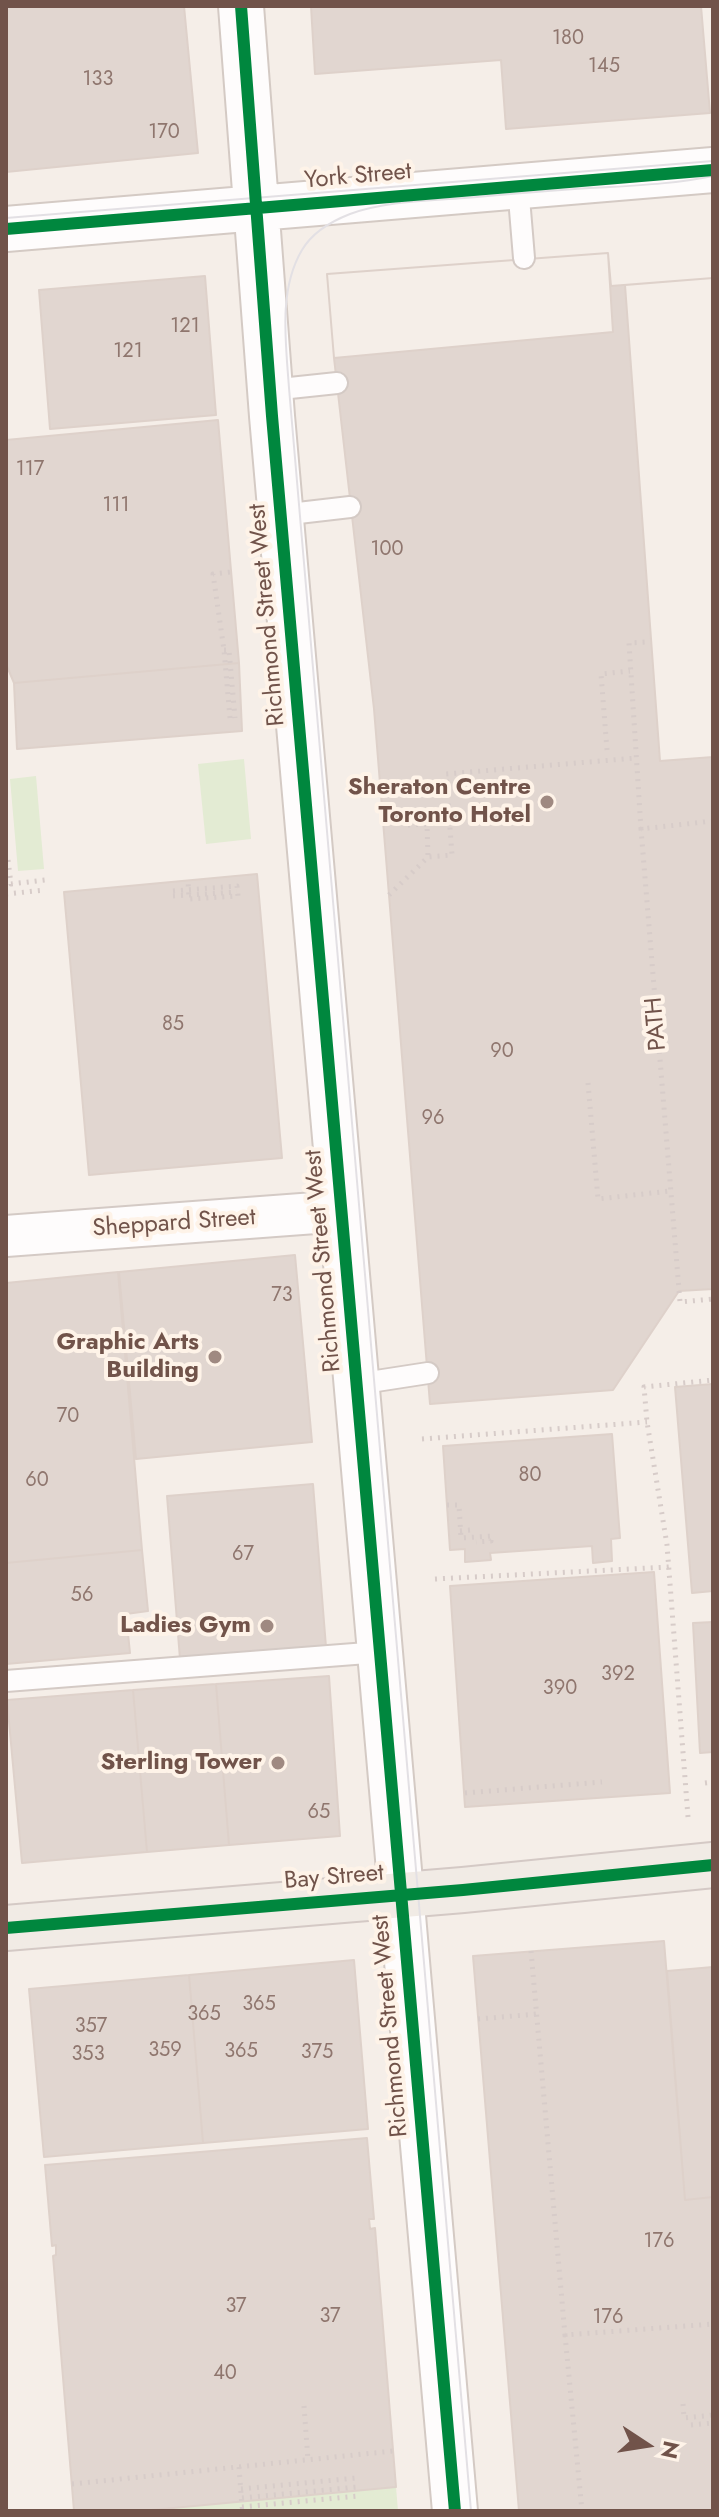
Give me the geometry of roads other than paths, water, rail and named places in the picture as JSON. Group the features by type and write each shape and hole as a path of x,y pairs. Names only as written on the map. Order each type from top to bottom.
{"main road":[{"name":"Richmond Street West","path":"241,6 281,515 455,2511"},
{"name":"York Street","path":"6,229 713,170"},
{"name":"Bay Street","path":"6,1928 713,1865"}],"street":[{"name":"Sheppard Street","path":"6,1236 342,1211"}],"lane":[{"path":"518,186 524,258"},
{"path":"271,390 337,383"},
{"path":"281,515 350,507"},
{"path":"357,1384 428,1373"},
{"path":"6,1681 380,1652"}],"tram line":[{"path":"6,218 713,161"},
{"path":"471,2511 285,318 289,282 302,250 317,233 350,214 406,202 649,184 713,176"}],"place":[{"name":"Sheraton Centre Toronto Hotel","path":"547,802"},
{"name":"Graphic Arts Building","path":"215,1357"},
{"name":"Ladies Gym","path":"267,1626"},
{"name":"Sterling Tower","path":"278,1763"}]}
